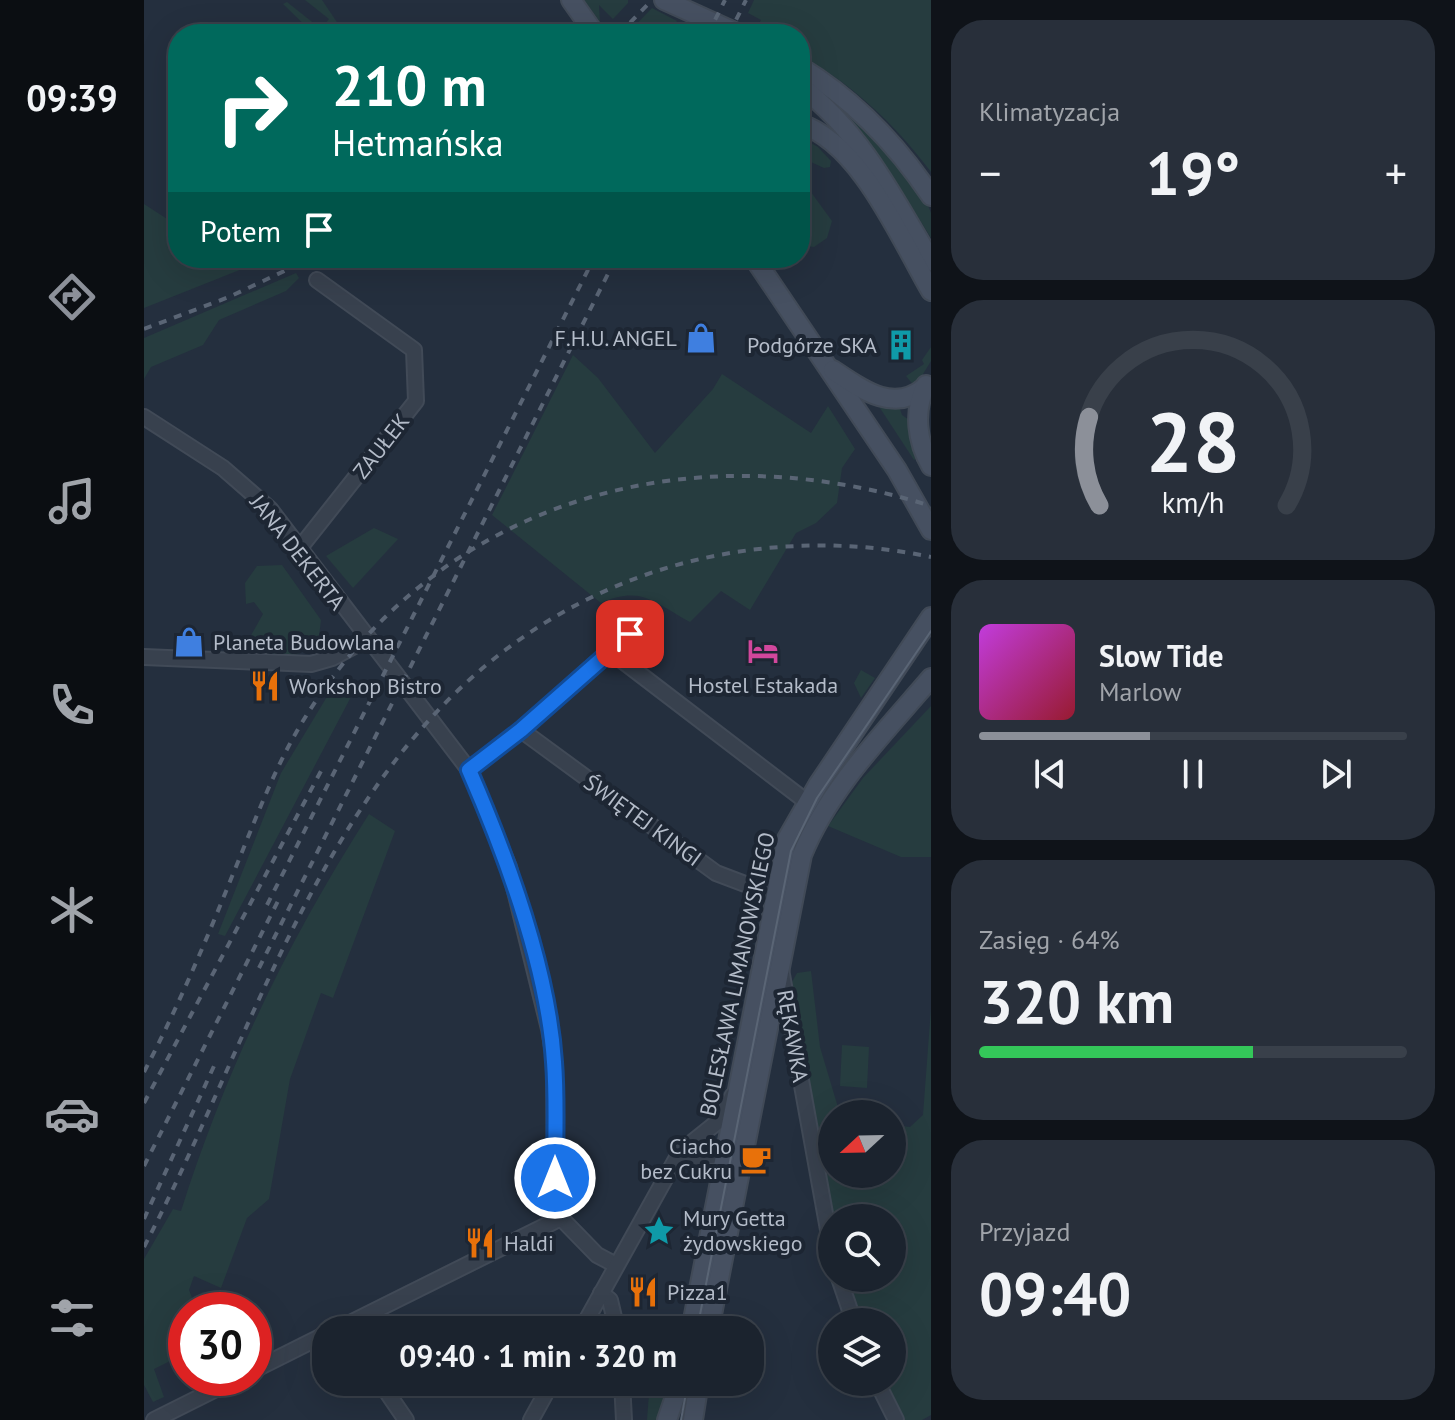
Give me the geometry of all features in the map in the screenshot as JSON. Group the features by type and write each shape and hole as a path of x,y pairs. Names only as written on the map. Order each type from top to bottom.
{"street":[{"path":"571,0 588,24"},
{"path":"664,0 717,24"},
{"path":"699,16 711,24"},
{"path":"810,74 836,91 869,121 904,159 931,196"},
{"path":"810,96 864,152 931,261"},
{"path":"810,129 849,157 931,291"},
{"path":"761,268 897,470 931,530"},
{"name":"ZAUŁEK","path":"299,549 416,401 414,350 317,280"},
{"path":"824,363 863,390 885,399 908,397 928,381"},
{"path":"928,381 918,424 921,445 931,466"},
{"name":"JANA DEKERTA","path":"144,417 249,489 270,509 469,770 509,867 549,1029 554,1059 555,1178 561,1218"},
{"path":"897,470 931,502"},
{"path":"469,770 521,730 650,615"},
{"name":"BOLESŁAWA LIMANOWSKIEGO","path":"694,1316 787,839 807,802 931,617"},
{"path":"144,657 311,664 332,658 367,639"},
{"path":"611,652 807,802"},
{"name":"BOLESŁAWA LIMANOWSKIEGO","path":"712,1316 779,961 808,839 866,753 931,678"},
{"name":"ŚWIĘTEJ KINGI","path":"521,730 716,873 774,895"},
{"name":"RĘKAWKA","path":"779,961 823,1204"},
{"path":"589,1316 680,1152 720,1120 738,1086"},
{"path":"670,1173 684,1158 707,1154 724,1156 743,1150"},
{"path":"368,1316 561,1218 597,1255 616,1265"},
{"path":"601,1293 610,1300 614,1316"},
{"path":"272,1361 312,1341"},
{"path":"154,1420 202,1396"},
{"path":"390,1396 406,1420"},
{"path":"531,1420 544,1396"},
{"path":"623,1396 624,1420"},
{"path":"667,1420 675,1396"},
{"path":"693,1420 697,1396"},
{"path":"884,1396 896,1420"}],"green space":[{"path":"305,0 322,0 338,24 325,24 329,19"},
{"path":"584,0 628,0 628,3 613,19 599,5 600,22"},
{"path":"754,0 931,0 931,172 872,106 810,61 810,24 759,24 761,20 748,13"},
{"path":"287,2 315,24 304,24 283,4"},
{"path":"652,8 677,21 675,24 637,24"},
{"path":"838,108 875,138 917,188 931,213 931,238 885,164"},
{"path":"810,143 831,161 830,167 824,168 810,162"},
{"path":"810,191 832,221 827,238 810,246"},
{"path":"144,204 168,220 168,268 245,268 144,308"},
{"path":"296,273 299,278 286,291 219,320 203,345 151,367 144,379 144,338"},
{"path":"931,347 931,361 915,387 906,376 924,364 922,360"},
{"path":"573,355 598,378 655,453 713,389 722,374 811,433 828,406 855,449 842,468 837,503 816,523 796,533 750,610 721,591 690,622 638,596 601,603 492,515"},
{"path":"878,405 899,406 902,415 909,420 917,457 914,460"},
{"path":"374,528 398,539 353,588 326,556"},
{"path":"282,565 321,620 318,645 295,655 246,654 245,646 263,614 254,602 246,604 245,583 257,566"},
{"path":"861,670 875,678 861,698 854,683"},
{"path":"334,685 352,695 225,936 218,934 281,773"},
{"path":"931,706 931,857 901,857 828,826 863,778"},
{"path":"369,814 395,831 333,998 321,993 290,1079 269,1199 247,1218 221,1288 194,1276 190,1292 168,1292 168,1362 154,1369 164,1397 153,1402 144,1385 144,1259 173,1209 181,1211 239,1056 286,957"},
{"path":"811,971 820,1047 836,1100 818,1100 818,1135 792,982 797,973"},
{"path":"931,1008 931,1415 922,1420 905,1420 892,1396 906,1396 906,1308 856,1308 851,1292 906,1292 906,1204 830,1204 827,1188 906,1188 906,1127 910,1127 923,1115"},
{"path":"842,1045 869,1047 867,1088 840,1086"},
{"path":"649,1396 669,1396 657,1420 647,1420"}],"tram line":[{"path":"700,1316 791,851 817,798 931,631"},
{"path":"681,1420 685,1396"}],"railway":[{"path":"629,24 652,0"},
{"path":"713,24 725,0"},
{"path":"734,24 746,0"},
{"path":"144,329 229,297 291,268"},
{"path":"267,905 589,268"},
{"path":"259,968 611,268"},
{"path":"144,1072 191,974 271,783 297,731 353,652 418,588 492,538 572,503 658,482 747,476 839,484 931,506"},
{"path":"144,1247 281,952 332,857 390,768 459,689 543,624 645,575 680,564 787,546 859,547 931,557"},
{"path":"144,1103 321,771"},
{"path":"144,1166 279,899"},
{"path":"144,1219 214,1066"}],"place":[{"name":"F.H.U. ANGEL","path":"701,338"},
{"name":"Podgórze SKA","path":"901,345"},
{"name":"Planeta Budowlana","path":"189,642"},
{"name":"Hostel Estakada","path":"763,651"},
{"name":"Workshop Bistro","path":"265,686"},
{"name":"Ciacho bez Cukru","path":"756,1159"},
{"name":"Mury Getta żydowskiego","path":"659,1231"},
{"name":"Haldi","path":"480,1243"},
{"name":"Pizza1","path":"643,1292"}],"route":[{"path":"555,1178 554,1059 535,959 509,867 469,770 521,730 630,634"}]}
